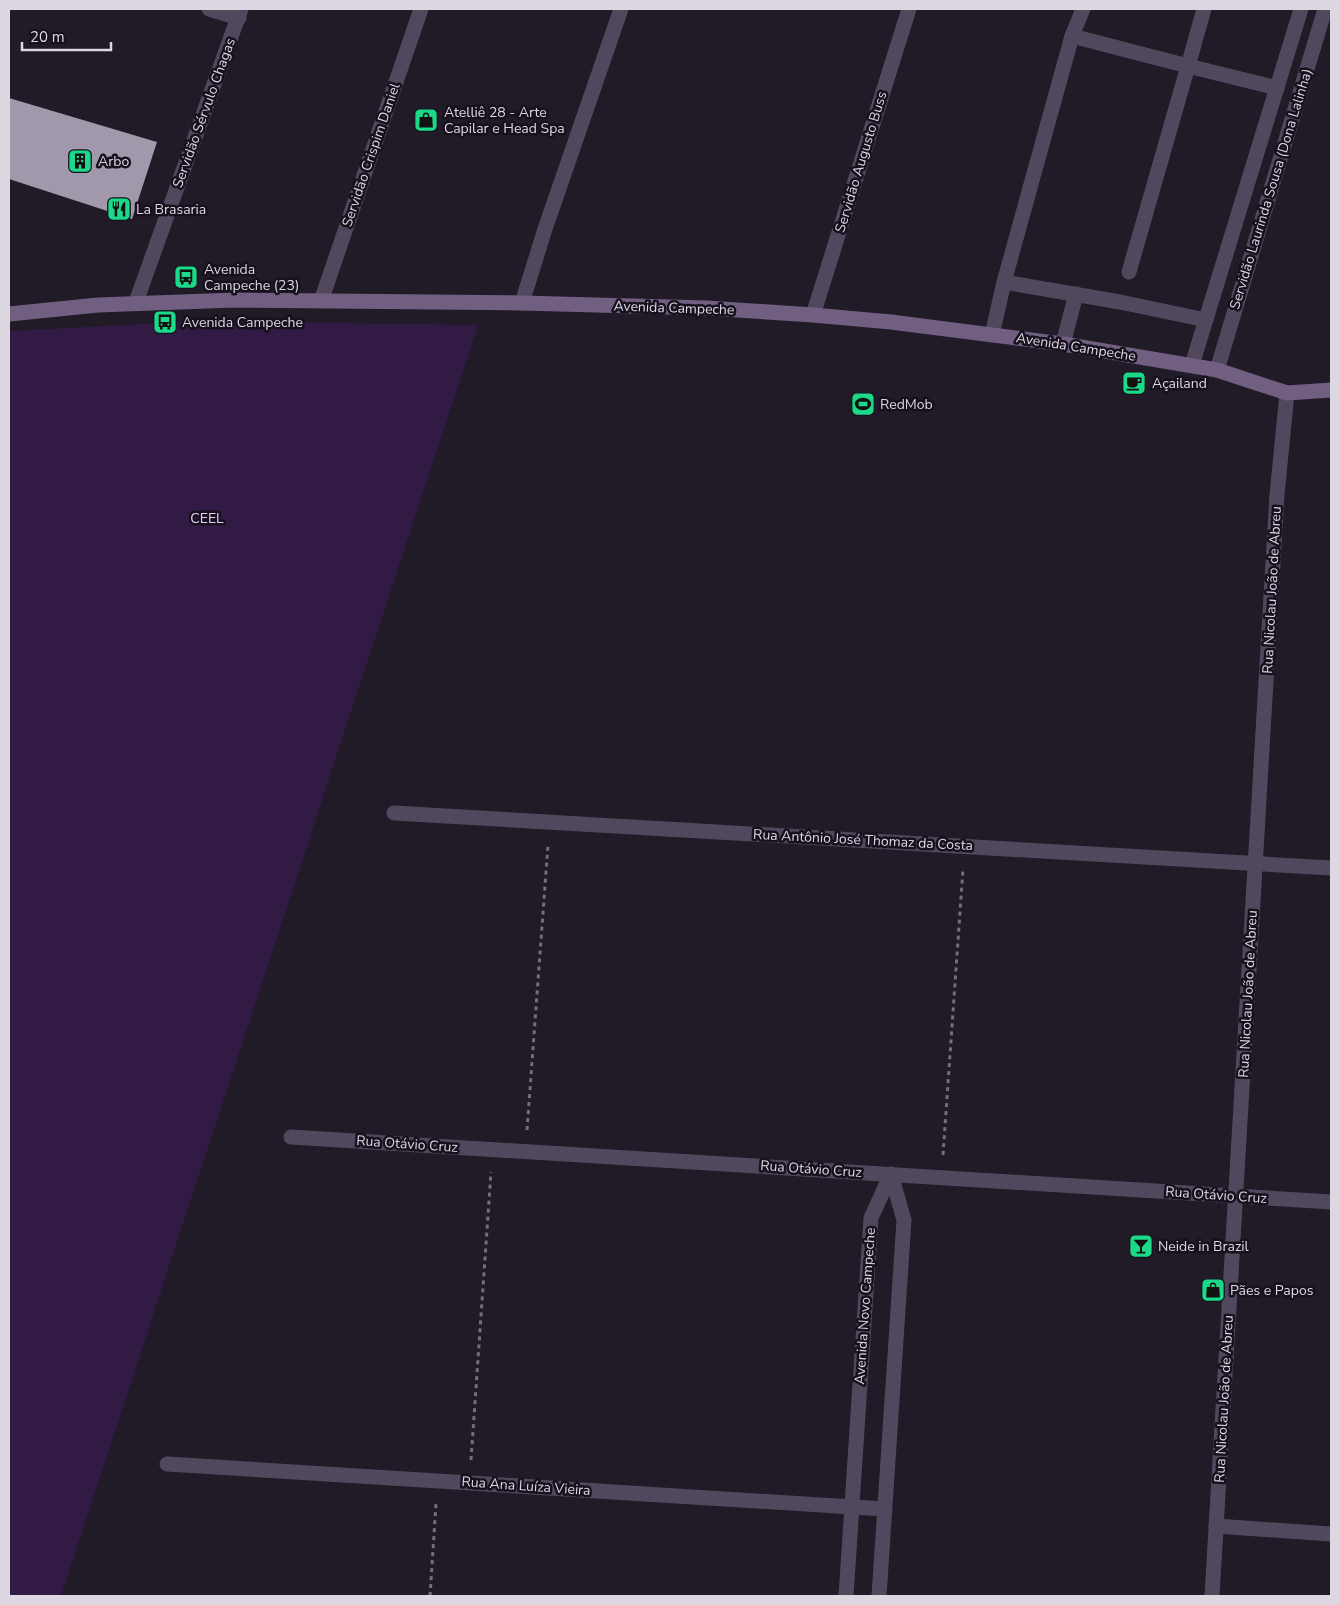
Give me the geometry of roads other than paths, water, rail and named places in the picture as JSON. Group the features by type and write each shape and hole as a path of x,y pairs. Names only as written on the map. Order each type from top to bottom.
{"main road":[{"name":"Avenida Campeche","path":"9,314 77,306 136,302 235,300 522,303 707,308 813,315 1063,344 1217,370 1287,393 1331,390"}],"street":[{"path":"208,9 240,13"},
{"name":"Servidão Crispim Daniel","path":"321,301 421,9"},
{"path":"522,303 545,229 621,9"},
{"name":"Servidão Augusto Buss","path":"813,315 909,9"},
{"path":"992,335 1004,282 1072,36 1082,9"},
{"path":"1129,272 1204,9"},
{"path":"1192,365 1300,9"},
{"name":"Servidão Laurinda Sousa (Dona Lalinha)","path":"1217,370 1325,9"},
{"name":"Servidão Sérvulo Chagas","path":"136,302 240,13"},
{"path":"1072,36 1276,88"},
{"path":"1004,282 1076,294 1206,320"},
{"path":"1063,344 1076,294"},
{"name":"Rua Nicolau João de Abreu","path":"1212,1596 1277,495 1287,393"},
{"name":"Rua Antônio José Thomaz da Costa","path":"394,813 1331,868"},
{"name":"Rua Otávio Cruz","path":"292,1137 1331,1202"},
{"path":"879,1596 904,1220 891,1174"},
{"name":"Avenida Novo Campeche","path":"846,1596 871,1218 891,1174"},
{"name":"Rua Ana Luíza Vieira","path":"167,1464 885,1509"},
{"path":"1216,1526 1331,1534"}],"place":[{"name":"Atelliê 28 - Arte Capilar e Head Spa","path":"426,120"},
{"name":"Arbo","path":"80,161"},
{"name":"La Brasaria","path":"119,209"},
{"name":"Avenida Campeche (23)","path":"186,277"},
{"name":"Avenida Campeche","path":"165,322"},
{"name":"Açailand","path":"1134,383"},
{"name":"RedMob","path":"863,404"},
{"name":"Neide in Brazil","path":"1141,1246"},
{"name":"Pães e Papos","path":"1213,1290"}],"park label":[{"name":"CEEL","path":"207,518"}]}
